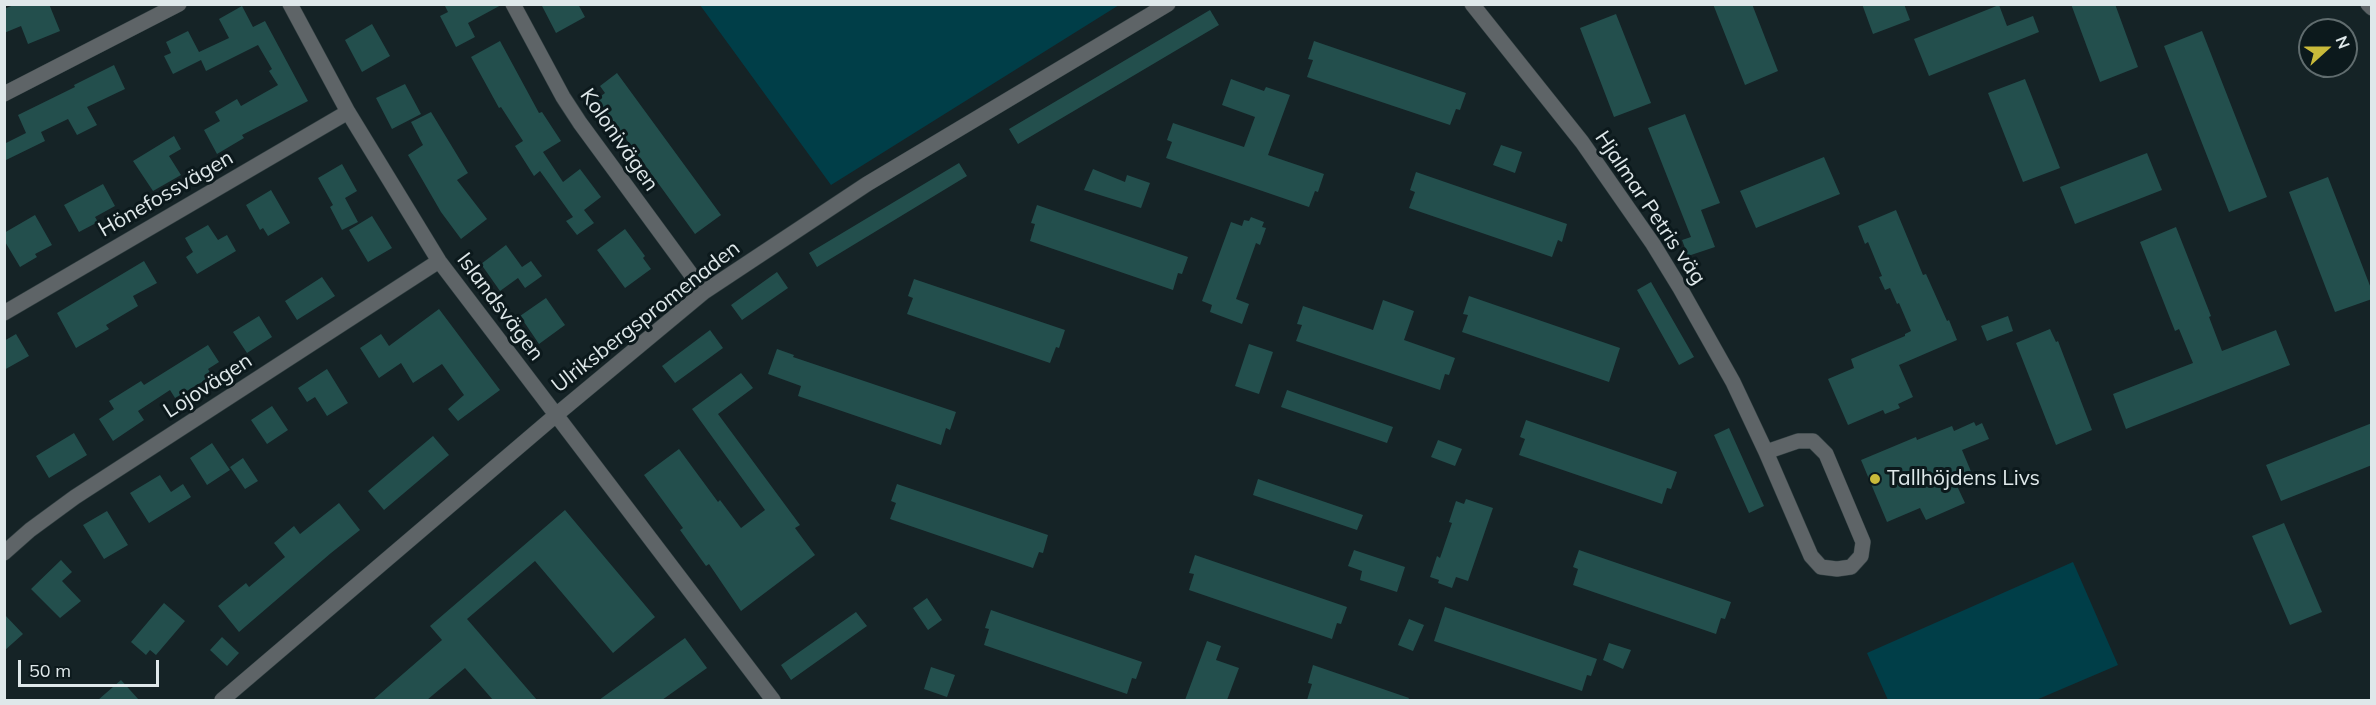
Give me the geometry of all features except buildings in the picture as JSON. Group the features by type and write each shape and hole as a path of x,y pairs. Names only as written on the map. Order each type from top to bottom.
{"street":[{"path":"4,94 179,4"},
{"name":"Islandsvägen","path":"290,4 348,112 439,261 773,700"},
{"name":"Kolonivägen","path":"513,4 563,97 580,123 704,292"},
{"name":"Ulriksbergspromenaden","path":"222,700 704,292 867,184 1168,4"},
{"name":"Hjalmar Petris väg","path":"1472,4 1582,142 1653,244 1733,382 1766,452 1810,556 1821,567 1837,569 1851,567 1861,556 1863,542 1826,454 1813,441 1798,441 1766,452"},
{"path":"2368,4 2372,8"},
{"name":"Hönefossvägen","path":"4,313 348,112"},
{"name":"Lojovägen","path":"4,553 30,530 75,497 439,261"}],"shaded area":[{"path":"700,5 1119,5 831,185"},
{"path":"2073,562 2118,665 2036,700 1888,700 1867,653"}],"place":[{"name":"Tallhöjdens Livs","path":"1875,479"}]}
